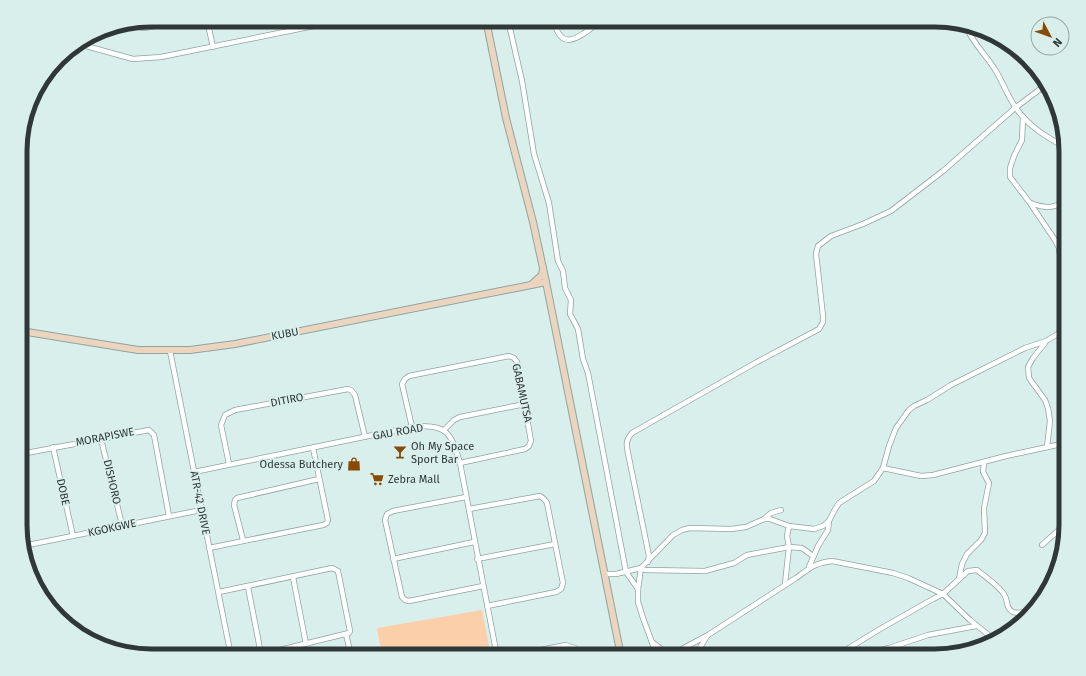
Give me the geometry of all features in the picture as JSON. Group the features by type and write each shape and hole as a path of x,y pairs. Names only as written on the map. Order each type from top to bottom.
{"main road":[{"path":"487,27 506,118 543,267 620,649"},
{"path":"530,285 542,275 543,267"},
{"name":"KUBU","path":"27,332 138,350 190,350 235,344 546,282"}],"street":[{"path":"137,28 141,29 152,27"},
{"path":"209,27 213,47"},
{"path":"86,45 123,56 143,59 213,47 301,27"},
{"path":"510,27 522,81 534,154 549,203 558,261 563,271 565,288 571,300 570,314 578,329 583,359 588,373 626,572 638,589"},
{"path":"556,27 560,38 566,40 578,37 592,27"},
{"path":"967,31 995,70 1015,108 1042,134 1059,144"},
{"path":"648,562 649,556 626,444 627,438 632,433 757,362 819,329 823,322 823,316 816,254 818,246 831,236 891,211 943,171 1015,108 1041,88"},
{"path":"1023,117 1022,140 1014,156 1009,172 1010,177 1056,240 1059,242"},
{"path":"1030,203 1045,208 1059,204"},
{"path":"809,568 813,556 828,530 829,521 839,503 874,481 883,468 896,428 909,410 951,384 966,378 1022,349 1046,341 1059,333"},
{"path":"1046,341 1028,367 1029,378 1045,400 1048,408 1050,421 1047,447"},
{"name":"ATR-42 DRIVE","path":"170,351 230,649"},
{"name":"GABAMUTSA","path":"412,427 402,384 409,376 509,356 514,358 518,362 531,441 529,446 525,449 460,463"},
{"name":"DITIRO","path":"229,464 221,425 222,419 229,412 242,408 348,389 355,395 365,437"},
{"path":"496,649 460,463 453,439 444,430 454,420 460,417 525,404"},
{"name":"GAU ROAD","path":"194,472 412,427 432,427 444,430"},
{"name":"MORAPISWE","path":"27,453 149,430 153,433 169,516"},
{"name":"DISHORO","path":"101,439 122,525"},
{"path":"883,468 921,476 946,472 1059,444"},
{"name":"DOBE","path":"53,447 73,536"},
{"path":"209,548 327,523 328,520 313,448"},
{"path":"959,579 962,564 967,554 981,540 985,532 984,508 989,483 983,472 984,462"},
{"path":"243,540 234,505 237,498 320,479"},
{"path":"466,496 393,511 387,514 385,520 402,597 405,600 410,601 483,586"},
{"path":"469,509 540,496 544,498 547,503 563,583 561,589 556,592 487,606"},
{"name":"KGOKGWE","path":"28,545 201,510"},
{"path":"764,519 771,513 781,510"},
{"path":"605,574 616,574 641,568 673,535 690,528 739,528 770,518 789,526 814,529 829,521"},
{"path":"785,584 789,547 787,536 789,526"},
{"path":"1042,545 1059,530"},
{"path":"393,559 474,542"},
{"path":"478,558 555,544"},
{"path":"641,568 650,571 706,571 734,564 747,554 784,547 802,548 813,556"},
{"path":"682,649 708,635 809,568 832,561 908,578 943,594 976,626 990,636"},
{"path":"219,592 332,568 338,571 350,631 349,633 284,649"},
{"path":"641,568 638,602 642,618 654,649"},
{"path":"847,649 943,594 968,571 973,569 977,570 1003,592 1008,607 1013,612 1023,612"},
{"path":"293,577 306,644"},
{"path":"248,587 260,649"},
{"path":"885,649 928,635 976,626"},
{"path":"346,634 349,649"},
{"path":"699,649 708,635"},
{"path":"652,642 660,649"},
{"path":"546,649 565,645 575,649"}],"shaded area":[{"path":"482,610 490,649 381,649 377,628"}],"place":[{"name":"Oh My Space Sport Bar","path":"400,452"},
{"name":"Odessa Butchery","path":"354,464"},
{"name":"Zebra Mall","path":"377,479"}]}
